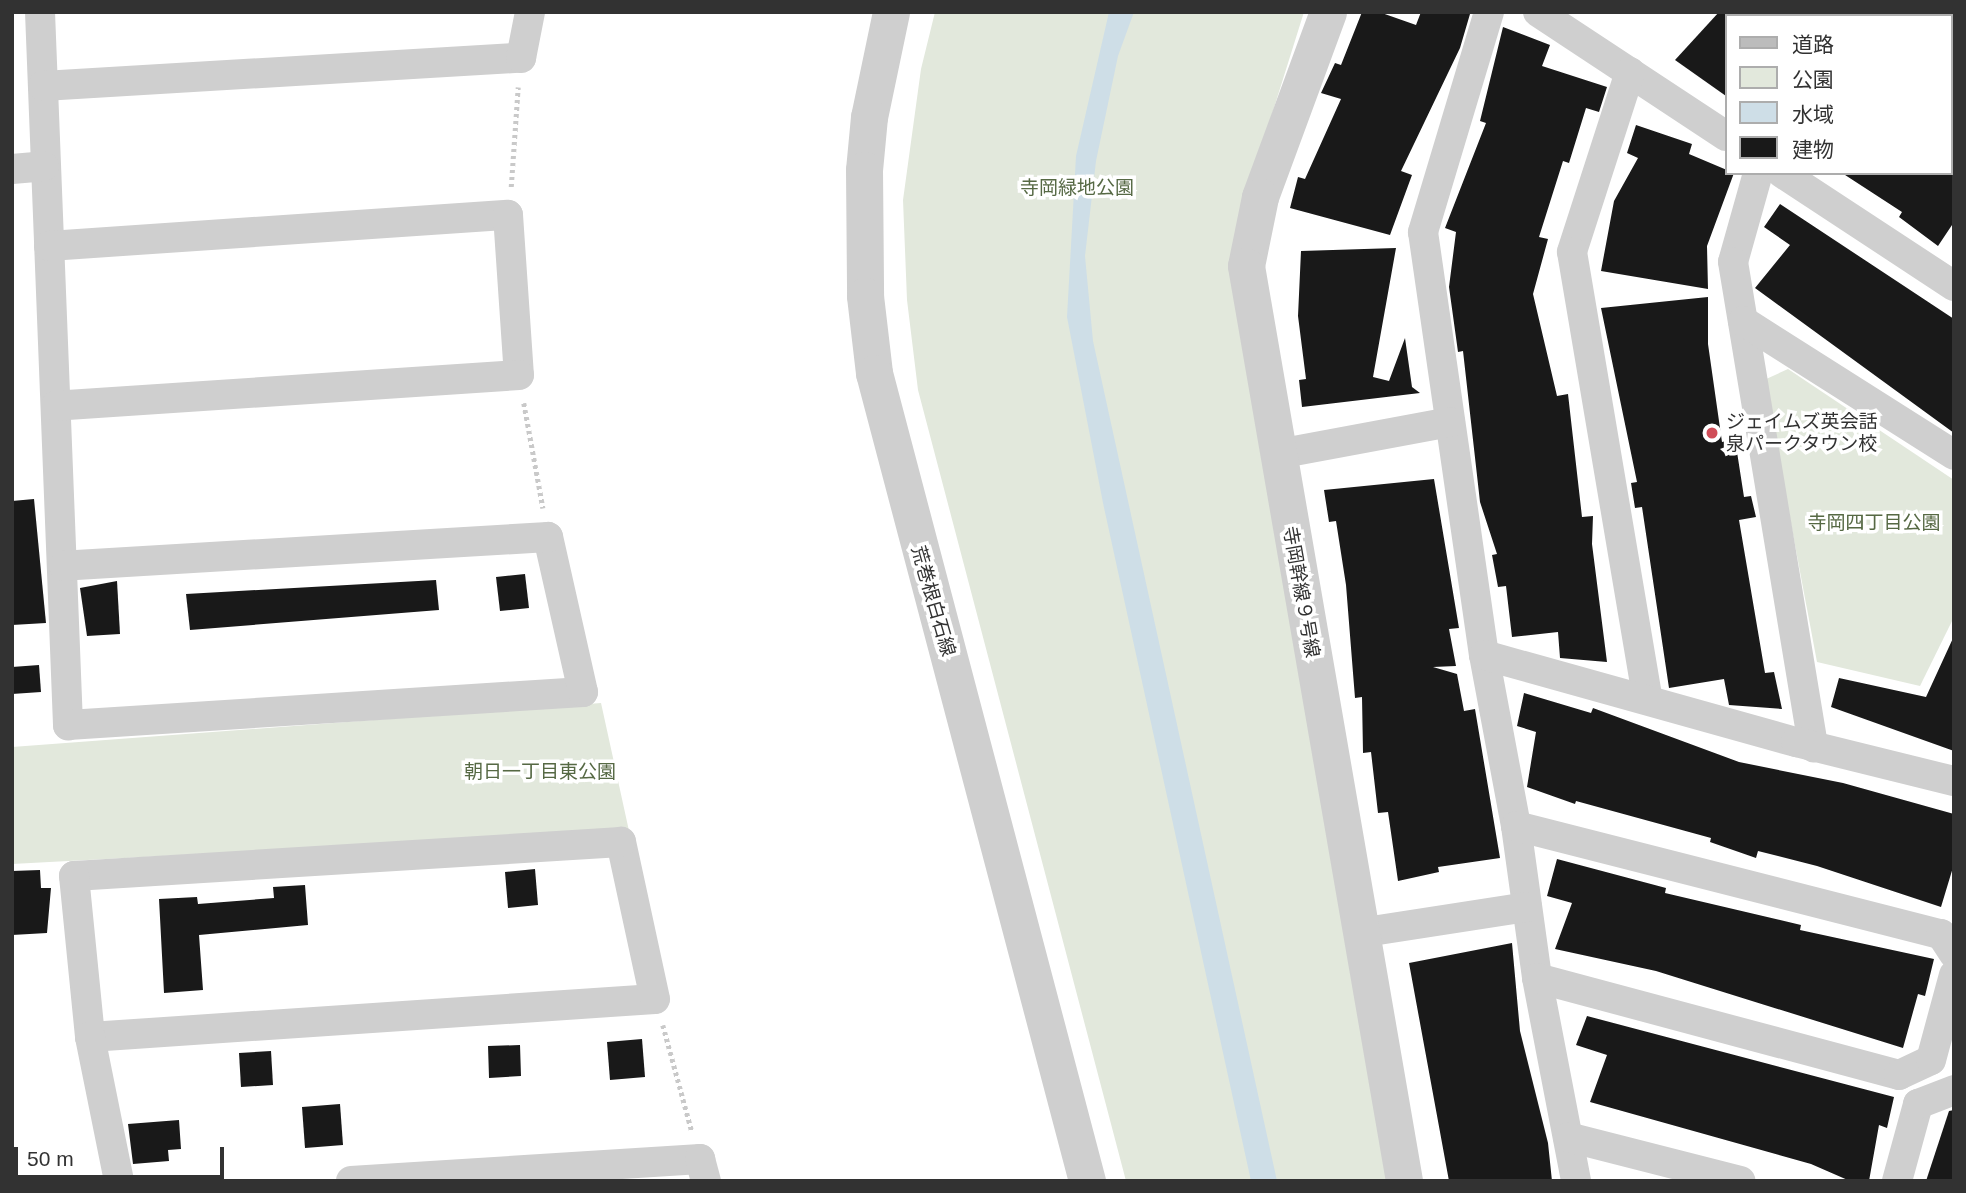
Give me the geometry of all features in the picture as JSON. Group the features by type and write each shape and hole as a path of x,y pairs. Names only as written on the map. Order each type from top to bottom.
{"street":[{"path":"40,12 44,166 64,566 68,725 583,692 548,537 64,566"},
{"path":"43,86 521,58 530,12"},
{"name":"荒巻根白石線","path":"891,12 873,92 864,170 865,296 874,373 1087,1181"},
{"name":"寺岡幹線９号線","path":"1328,12 1260,197 1246,266 1359,933 1404,1181"},
{"path":"1489,12 1423,232 1485,655 1516,826 1537,978 1576,1181"},
{"path":"1538,12 1724,135"},
{"path":"1630,72 1572,252 1648,699"},
{"path":"12,169 44,166"},
{"path":"1757,175 1733,262 1813,747"},
{"path":"1785,175 1954,286"},
{"path":"49,246 508,215 519,375 56,406"},
{"path":"1742,321 1954,455"},
{"path":"1278,454 1450,422"},
{"path":"1485,655 1813,747 1954,781"},
{"path":"1516,826 1941,934 1954,954"},
{"path":"90,1037 655,999 621,842 74,876 90,1037 119,1181"},
{"path":"1359,933 1527,907"},
{"path":"1537,978 1899,1075 1931,1060 1954,975"},
{"path":"1897,1181 1919,1104 1954,1090"},
{"path":"1568,1137 1740,1181"},
{"path":"351,1181 703,1170"}],"path":[{"path":"508,215 521,58"},
{"path":"519,375 548,537"},
{"path":"655,999 703,1170"}],"green space":[{"name":"寺岡緑地公園","path":"935,12 1304,12 1251,181 1392,1181 1126,1181 918,390 907,300 903,200 921,69"},
{"name":"寺岡四丁目公園","path":"1788,369 1954,480 1954,617 1920,686 1817,662 1764,380"},
{"name":"朝日一丁目東公園","path":"601,703 629,831 12,864 12,747"}],"water":[{"path":"1109,12 1134,12 1118,56 1096,161 1085,256 1093,341 1277,1181 1251,1181 1103,503 1067,317 1076,156"}],"building":[{"path":"1362,12 1379,12 1416,25 1421,12 1470,14 1460,48 1401,171 1412,175 1390,235 1290,208 1298,177 1305,179 1341,99 1321,93 1335,63 1341,65"},
{"path":"1719,12 1726,12 1724,95 1675,60"},
{"path":"1503,27 1550,45 1542,66 1607,87 1599,112 1586,108 1569,163 1563,161 1539,237 1548,239 1533,294 1557,396 1568,394 1582,517 1593,516 1592,544 1607,662 1560,658 1558,632 1512,637 1506,586 1498,587 1492,555 1497,554 1480,502 1463,351 1458,352 1449,287 1456,232 1445,228 1486,123 1480,121"},
{"path":"1636,125 1692,144 1689,154 1724,169 1724,175 1733,175 1707,246 1708,289 1601,271 1614,201 1638,158 1627,153"},
{"path":"1954,173 1954,222 1938,246 1899,217 1902,212 1845,175"},
{"path":"1780,204 1954,319 1954,433 1755,288 1790,245 1764,227"},
{"path":"1396,248 1373,377 1389,381 1405,338 1412,387 1420,393 1302,407 1299,380 1306,379 1298,316 1301,251"},
{"path":"1708,297 1708,344 1722,442 1735,439 1744,497 1751,496 1756,517 1739,520 1765,673 1774,672 1782,709 1729,705 1724,679 1669,688 1642,507 1635,508 1631,483 1637,482 1601,308"},
{"path":"1434,479 1459,628 1449,629 1456,666 1433,667 1457,674 1464,711 1475,709 1500,858 1438,867 1439,872 1398,881 1388,812 1378,813 1371,752 1363,753 1362,697 1355,698 1346,585 1336,521 1329,522 1324,490"},
{"path":"34,499 46,623 12,625 12,501"},
{"path":"525,574 529,608 500,611 496,577"},
{"path":"436,580 439,610 190,630 186,594"},
{"path":"117,581 120,634 87,636 80,588"},
{"path":"1954,636 1954,751 1831,707 1839,678 1926,697"},
{"path":"39,665 41,692 12,694 12,667"},
{"path":"1524,693 1591,713 1593,708 1739,762 1843,783 1954,814 1954,864 1941,907 1817,866 1758,851 1756,858 1710,842 1711,838 1576,801 1575,804 1527,787 1536,732 1517,726"},
{"path":"1557,859 1666,888 1665,893 1801,925 1800,930 1934,959 1925,996 1918,994 1903,1048 1656,971 1555,949 1572,903 1547,896"},
{"path":"535,869 538,905 508,908 505,872"},
{"path":"40,870 41,888 51,888 47,933 12,935 12,871"},
{"path":"305,885 308,925 199,935 203,990 164,993 159,899 197,897 198,904 274,898 273,887"},
{"path":"1512,943 1520,1031 1548,1143 1552,1181 1449,1181 1409,963"},
{"path":"1587,1016 1894,1097 1887,1128 1879,1125 1869,1181 1850,1181 1811,1164 1590,1102 1607,1055 1576,1045"},
{"path":"642,1039 645,1077 610,1080 607,1042"},
{"path":"520,1045 521,1076 489,1078 488,1046"},
{"path":"271,1051 273,1085 241,1087 239,1053"},
{"path":"340,1104 343,1145 305,1148 302,1107"},
{"path":"1954,1110 1954,1181 1926,1181 1949,1111"},
{"path":"179,1120 181,1149 168,1150 169,1161 133,1164 128,1124"}],"place":[{"name":"ジェイムズ英会話 泉パークタウン校","path":"1712,433"}]}
